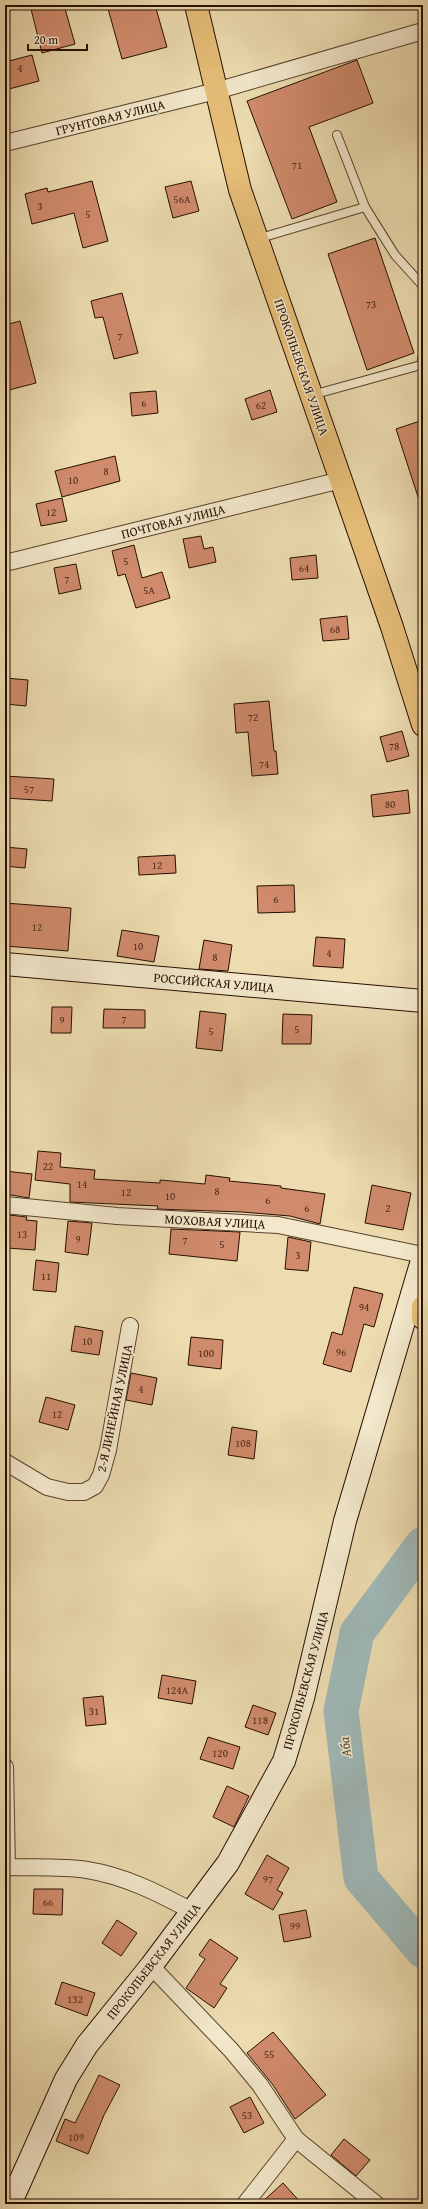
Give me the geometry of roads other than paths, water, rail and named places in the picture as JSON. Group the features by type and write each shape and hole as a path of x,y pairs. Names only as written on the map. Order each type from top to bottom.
{"main road":[{"name":"ПРОКОПЬЕВСКАЯ УЛИЦА","path":"196,5 240,190 341,480 423,725"},
{"name":"РОССИЙСКАЯ УЛИЦА","path":"5,964 423,1000"},
{"name":"ПРОКОПЬЕВСКАЯ УЛИЦА","path":"10,2204 66,2079 87,2045 151,1966 228,1862 284,1761 303,1698 344,1522 423,1256"},
{"path":"423,1307 423,1318"}],"street":[{"name":"ГРУНТОВАЯ УЛИЦА","path":"5,143 216,91 423,31"},
{"name":"ПОЧТОВАЯ УЛИЦА","path":"5,563 341,480"},
{"name":"МОХОВАЯ УЛИЦА","path":"5,1205 117,1216 278,1225 423,1256"},
{"name":"2-Я ЛИНЕЙНАЯ УЛИЦА","path":"5,1462 47,1487 68,1492 84,1492 95,1486 101,1475 108,1450 130,1326"},
{"path":"5,1767 6,1867 86,1870 118,1877 152,1890 192,1911"},
{"path":"151,1966 231,2050 260,2085 296,2139 376,2204"},
{"path":"246,2204 296,2139"}],"lane":[{"path":"338,135 365,207 395,255 423,286"},
{"path":"257,239 365,207"},
{"path":"311,395 421,365 423,355"}],"waterway":[{"name":"Аба","path":"423,1544 357,1633 341,1711 361,1878 423,1951"}]}
